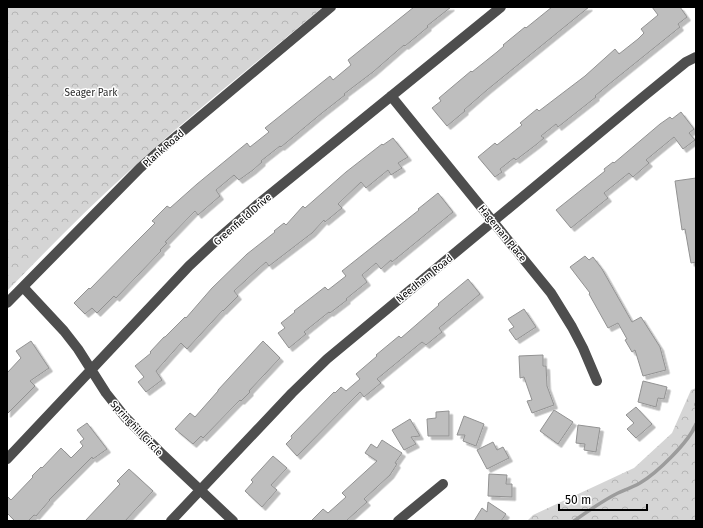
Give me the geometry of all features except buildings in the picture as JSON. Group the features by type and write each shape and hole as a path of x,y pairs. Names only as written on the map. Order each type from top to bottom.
{"street":[{"name":"Plank Road","path":"7,303 140,168 331,7"},
{"name":"Greenfield Drive","path":"7,458 189,266 219,238 501,7"},
{"name":"Needham Road","path":"171,521 326,359 494,222 686,62 696,57"},
{"name":"Hageman Place","path":"391,96 551,293 583,348 597,381"},
{"name":"Springhill Circle","path":"23,287 64,331 78,349 106,393 125,417 233,521"},
{"path":"398,521 443,484"}],"green space":[{"name":"Seager Park","path":"7,7 323,7 200,109 112,186 7,291"},
{"path":"696,388 696,521 527,521 533,515 634,468 672,433 691,390"}],"waterway":[{"path":"574,521 606,499 640,483 655,472 680,448 696,424"}]}
